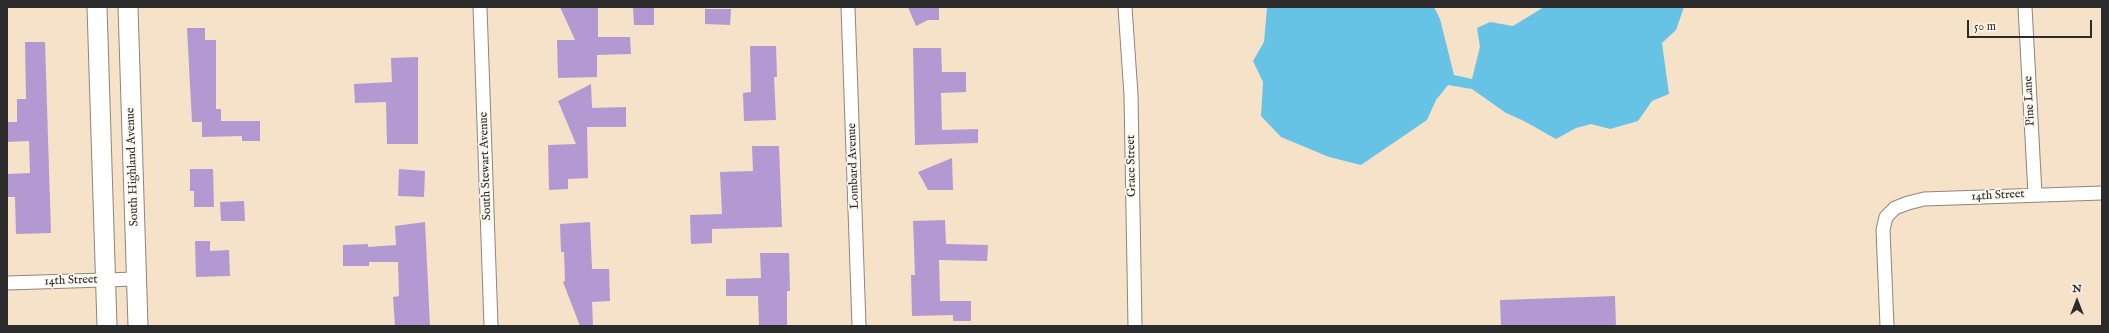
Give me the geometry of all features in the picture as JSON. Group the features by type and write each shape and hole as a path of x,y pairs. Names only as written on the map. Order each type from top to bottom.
{"main road":[{"path":"97,7 107,326"},
{"name":"South Highland Avenue","path":"128,7 138,326"}],"street":[{"name":"South Stewart Avenue","path":"480,7 491,326"},
{"name":"Lombard Avenue","path":"848,7 859,326"},
{"name":"Grace Street","path":"1125,7 1131,95 1136,326"},
{"name":"Pine Lane","path":"2025,7 2035,194"},
{"name":"14th Street","path":"1887,326 1883,230 1886,218 1895,208 1924,199 2035,194 2102,193"},
{"name":"14th Street","path":"7,283 136,279"}],"water":[{"path":"1267,7 1434,7 1440,19 1454,75 1472,79 1480,47 1477,28 1490,22 1513,26 1544,7 1684,7 1676,30 1662,43 1669,94 1652,101 1638,121 1610,129 1591,124 1576,128 1556,139 1524,121 1506,113 1472,89 1448,85 1436,100 1427,120 1361,165 1329,157 1281,137 1261,116 1263,82 1253,61 1264,42"}],"building":[{"path":"560,7 598,7 598,37 630,37 631,54 597,55 597,77 558,78 557,40 575,40"},
{"path":"633,7 654,7 654,25 634,25"},
{"path":"908,7 939,7 939,20 928,20 916,26"},
{"path":"705,9 731,9 730,25 705,24"},
{"path":"187,28 205,28 205,40 216,40 216,109 221,109 221,121 260,121 260,141 242,141 242,136 202,137 202,122 192,122"},
{"path":"25,42 45,42 51,233 16,234 15,197 7,197 7,174 30,173 29,141 7,142 7,122 17,122 17,99 26,99"},
{"path":"750,46 776,46 777,77 774,77 776,120 744,121 743,93 751,92"},
{"path":"913,48 941,48 942,72 966,72 966,92 941,93 942,130 978,129 978,143 915,145"},
{"path":"418,57 418,144 387,144 386,102 355,103 354,84 392,82 391,58"},
{"path":"591,84 592,108 626,107 626,127 587,127 588,178 568,179 568,189 549,190 548,145 576,144 558,101"},
{"path":"752,146 779,146 782,227 712,229 712,243 691,244 690,215 722,214 720,172 753,171"},
{"path":"952,158 953,190 928,190 918,172"},
{"path":"190,169 213,169 214,207 194,207 194,191 190,191"},
{"path":"399,169 425,171 424,197 398,196"},
{"path":"244,201 245,221 221,221 220,202"},
{"path":"945,220 946,244 988,245 987,261 939,260 940,301 971,301 971,321 953,321 953,315 912,316 911,275 915,275 913,221"},
{"path":"425,222 430,326 395,326 393,297 399,296 398,262 369,262 369,266 343,266 343,245 368,244 368,247 396,245 395,226"},
{"path":"590,222 592,269 609,269 610,301 592,302 593,326 580,326 563,282 565,281 564,252 561,252 560,224"},
{"path":"195,241 210,241 210,251 229,250 230,276 196,277"},
{"path":"760,253 789,253 790,291 787,291 787,326 759,326 758,296 726,296 726,279 761,278"},
{"path":"1615,296 1616,326 1501,326 1500,300"}]}
